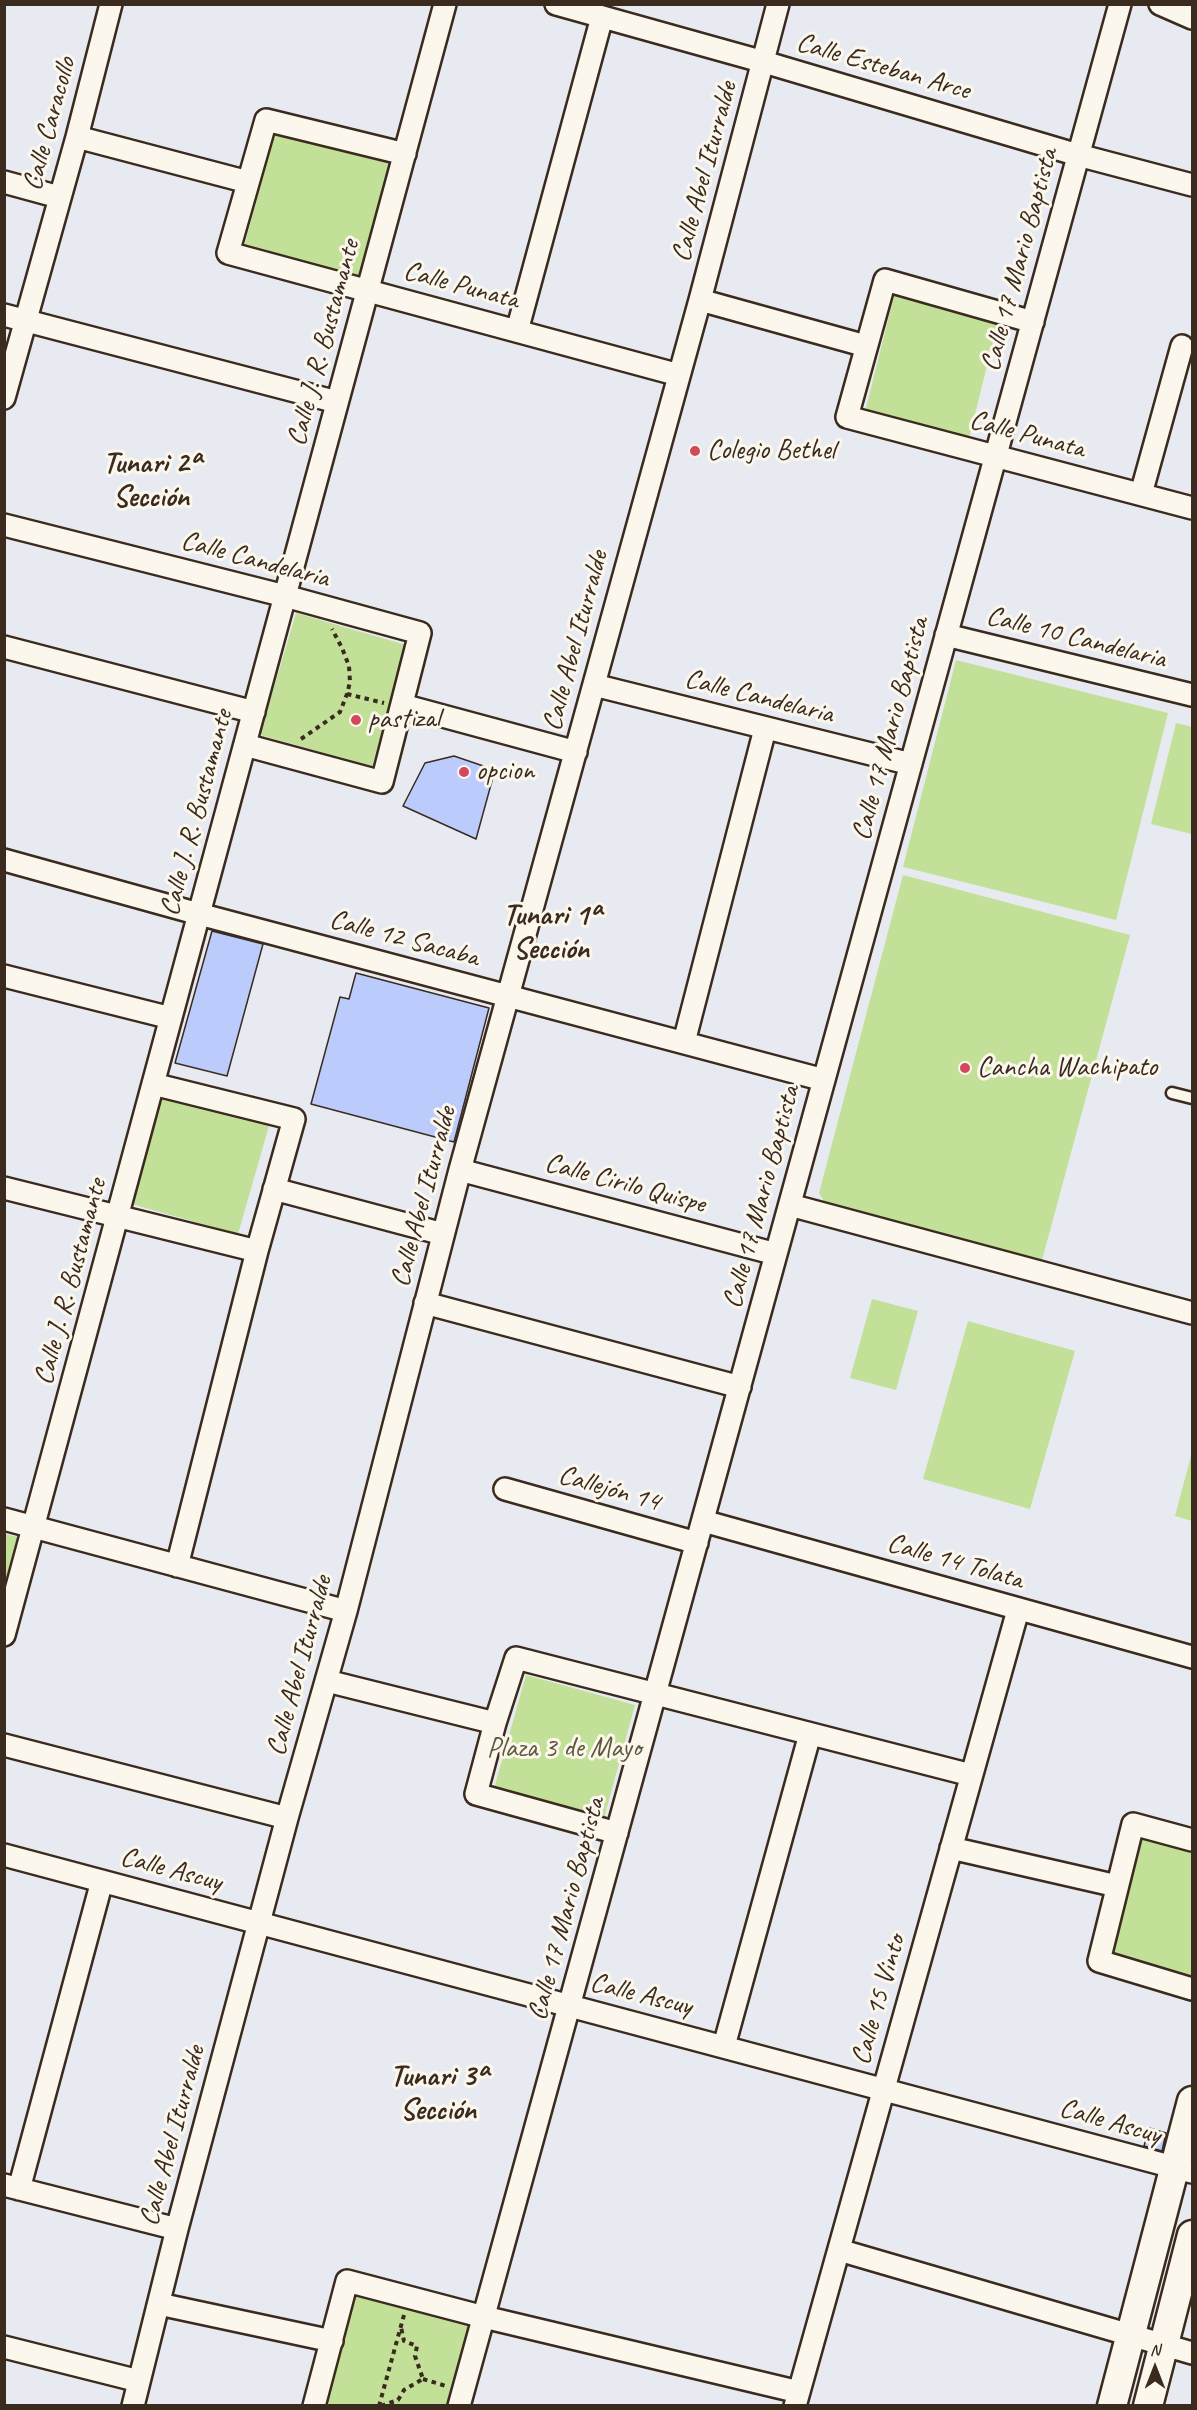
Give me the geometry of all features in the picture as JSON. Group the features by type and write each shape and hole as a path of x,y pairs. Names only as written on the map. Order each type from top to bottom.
{"main road":[{"path":"1112,2406 1131,2335 1183,2171 1192,2101"},
{"path":"1148,2406 1192,2235"}],"street":[{"name":"Calle Caracollo","path":"4,398 77,137 111,4"},
{"name":"Calle J. R. Bustamante","path":"4,1635 445,4"},
{"name":"Calle Esteban Arce","path":"556,4 764,62 1078,155 1192,185"},
{"name":"Calle Abel Iturralde","path":"133,2406 177,2229 287,1818 346,1611 460,1170 700,300 778,4"},
{"name":"Calle 17 Mario Baptista","path":"457,2397 484,2317 1120,4"},
{"path":"1160,4 1192,18"},
{"path":"517,331 602,17"},
{"path":"77,137 248,182 266,120 405,153"},
{"path":"4,182 59,197"},
{"name":"Calle Punata","path":"248,182 228,253 679,375"},
{"path":"700,300 866,346 885,280 1033,322"},
{"path":"4,315 337,402"},
{"name":"Calle Punata","path":"866,346 846,417 1192,508"},
{"path":"1141,494 1182,346"},
{"name":"Calle Candelaria","path":"4,525 285,596 420,633 395,705"},
{"name":"Calle 10 Candelaria","path":"946,635 1192,695"},
{"path":"4,646 254,712"},
{"name":"Calle Candelaria","path":"594,685 911,764"},
{"path":"245,745 382,782 395,705 576,752"},
{"path":"684,1042 765,729"},
{"name":"Calle 12 Sacaba","path":"4,860 824,1080"},
{"path":"4,976 171,1018"},
{"path":"153,1084 294,1119 257,1251 177,1566"},
{"name":"Calle Cirilo Quispe","path":"460,1170 776,1254"},
{"path":"4,1188 257,1251"},
{"path":"274,1189 443,1234"},
{"path":"790,1205 1192,1313"},
{"path":"425,1303 740,1387"},
{"name":"Callejón 14","path":"505,1489 697,1543"},
{"path":"4,1519 346,1611"},
{"name":"Calle 14 Tolata","path":"703,1521 1192,1657"},
{"name":"Calle 15 Vinto","path":"797,2399 1018,1610"},
{"path":"617,1833 476,1794 495,1723 516,1658 971,1775"},
{"path":"327,1681 495,1723"},
{"path":"723,2046 810,1734"},
{"path":"4,1745 287,1818"},
{"path":"1192,1840 1133,1824 1099,1961 1192,1989"},
{"path":"951,1848 1117,1886"},
{"name":"Calle Ascuy","path":"4,1855 884,2088 1183,2171"},
{"path":"102,1881 12,2187 177,2229"},
{"path":"839,2250 1192,2353"},
{"path":"314,2406 347,2281 797,2399"},
{"path":"159,2304 332,2340"},
{"path":"4,2347 139,2382"}],"lane":[{"path":"1172,1093 1192,1098"}],"path":[{"path":"309,745 298,741 340,712 347,694 350,682 349,666 330,625 341,628"},
{"path":"347,694 395,705"},
{"path":"380,2406 407,2306"},
{"path":"401,2327 404,2340 417,2346 415,2356 423,2379 457,2397"},
{"path":"380,2406 399,2400 404,2390 423,2379"}],"green space":[{"path":"275,133 390,164 359,277 244,246"},
{"path":"894,296 998,322 968,442 864,416"},
{"path":"296,613 406,645 372,766 260,735"},
{"path":"956,660 1168,713 1116,920 903,867"},
{"path":"1176,723 1192,727 1192,834 1151,824"},
{"name":"Cancha Wachipato","path":"903,875 1130,935 1042,1260 825,1203 819,1193"},
{"path":"158,1095 269,1126 238,1234 128,1203"},
{"path":"872,1299 918,1311 896,1390 850,1378"},
{"path":"968,1321 1075,1351 1030,1509 923,1479"},
{"path":"1192,1452 1192,1521 1175,1516"},
{"path":"4,1534 18,1537 5,1589"},
{"name":"Plaza 3 de Mayo","path":"526,1675 635,1705 603,1822 493,1792"},
{"path":"1139,1831 1192,1845 1192,1979 1105,1955"},
{"path":"355,2290 476,2322 453,2405 324,2406"}],"building":[{"path":"454,756 495,770 476,839 403,806 425,763"},
{"path":"212,931 263,944 227,1076 175,1063"},
{"path":"356,973 489,1008 454,1142 311,1104 340,997 349,999"},
{"path":"1149,2128 1166,2133 1162,2151 1144,2146"}],"place":[{"name":"Colegio Bethel","path":"695,451"},
{"name":"pastizal","path":"356,720"},
{"name":"opcion","path":"464,772"},
{"name":"Cancha Wachipato","path":"965,1068"}],"district":[{"name":"Tunari 2ª Sección","path":"151,481"},
{"name":"Tunari 1ª Sección","path":"551,933"},
{"name":"Tunari 3ª Sección","path":"438,2094"}]}
